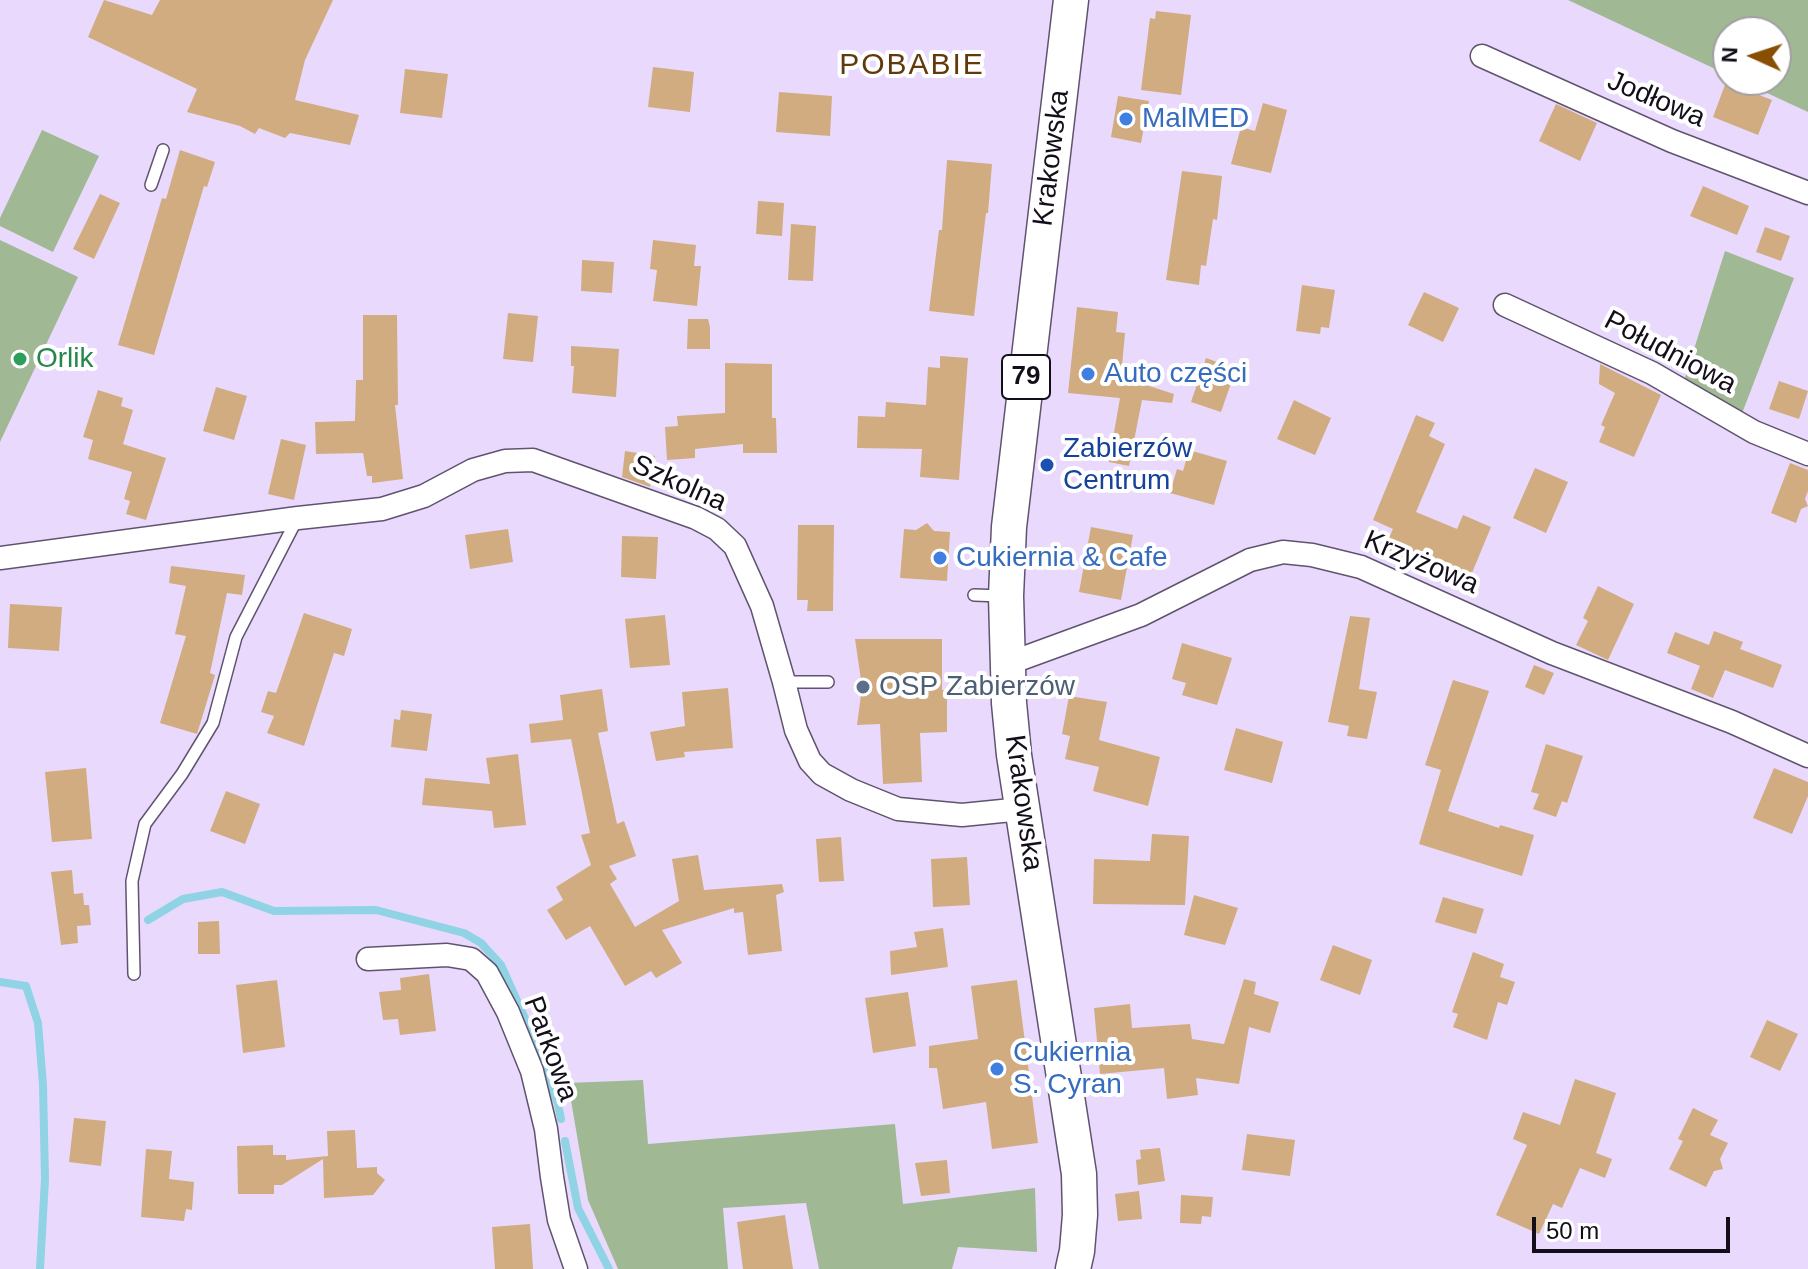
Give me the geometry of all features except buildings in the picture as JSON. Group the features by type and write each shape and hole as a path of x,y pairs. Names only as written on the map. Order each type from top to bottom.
{"main road":[{"name":"Krakowska","path":"1071,0 1010,517 990,595 1007,664 1014,755 1079,1174 1080,1215 1073,1269"}],"street":[{"name":"Jodłowa","path":"1482,56 1672,141 1808,193"},
{"name":"Południowa","path":"1505,305 1652,373 1754,432 1808,454"},
{"name":"Szkolna","path":"0,558 382,509 424,496 473,470 505,461 533,460 696,518 717,529 735,546 762,606 796,730 810,761 822,774 851,790 898,809 962,815 1022,809"},
{"name":"Krzyżowa","path":"1007,664 1141,615 1250,560 1283,552 1312,555 1361,567 1552,653 1732,722 1808,756"},
{"name":"Parkowa","path":"368,959 447,955 471,959 487,973 508,1012 532,1071 546,1129 559,1220 576,1269"}],"lane":[{"path":"151,185 163,150"},
{"path":"134,974 132,881 145,824 182,774 213,723 236,637 298,518"},
{"path":"784,682 828,682"}],"green space":[{"path":"1568,0 1808,0 1808,112 1774,96 1792,96 1792,16 1712,16 1712,68"},
{"path":"42,130 99,156 53,252 0,226 0,218"},
{"name":"Orlik","path":"0,240 78,277 0,442"},
{"path":"1725,251 1794,278 1741,416 1683,384"},
{"path":"643,1080 648,1144 895,1124 903,1204 1035,1188 1037,1252 958,1247 952,1269 819,1269 806,1203 723,1208 728,1269 618,1269 588,1200 568,1083"}],"waterway":[{"path":"148,920 183,899 222,892 274,911 376,910 464,933 481,943 501,965 531,1032 561,1119"},
{"path":"0,982 26,986 38,1023 45,1179 40,1269"},
{"path":"565,1141 578,1208 609,1269"}],"place":[{"name":"MalMED","path":"1126,119"},
{"name":"Orlik","path":"20,359"},
{"name":"Auto części","path":"1088,374"},
{"name":"Zabierzów Centrum","path":"1047,465"},
{"name":"Cukiernia & Cafe","path":"940,558"},
{"name":"OSP Zabierzów","path":"863,687"},
{"name":"Cukiernia S. Cyran","path":"997,1069"}],"district":[{"name":"POBABIE","path":"912,66"}]}
